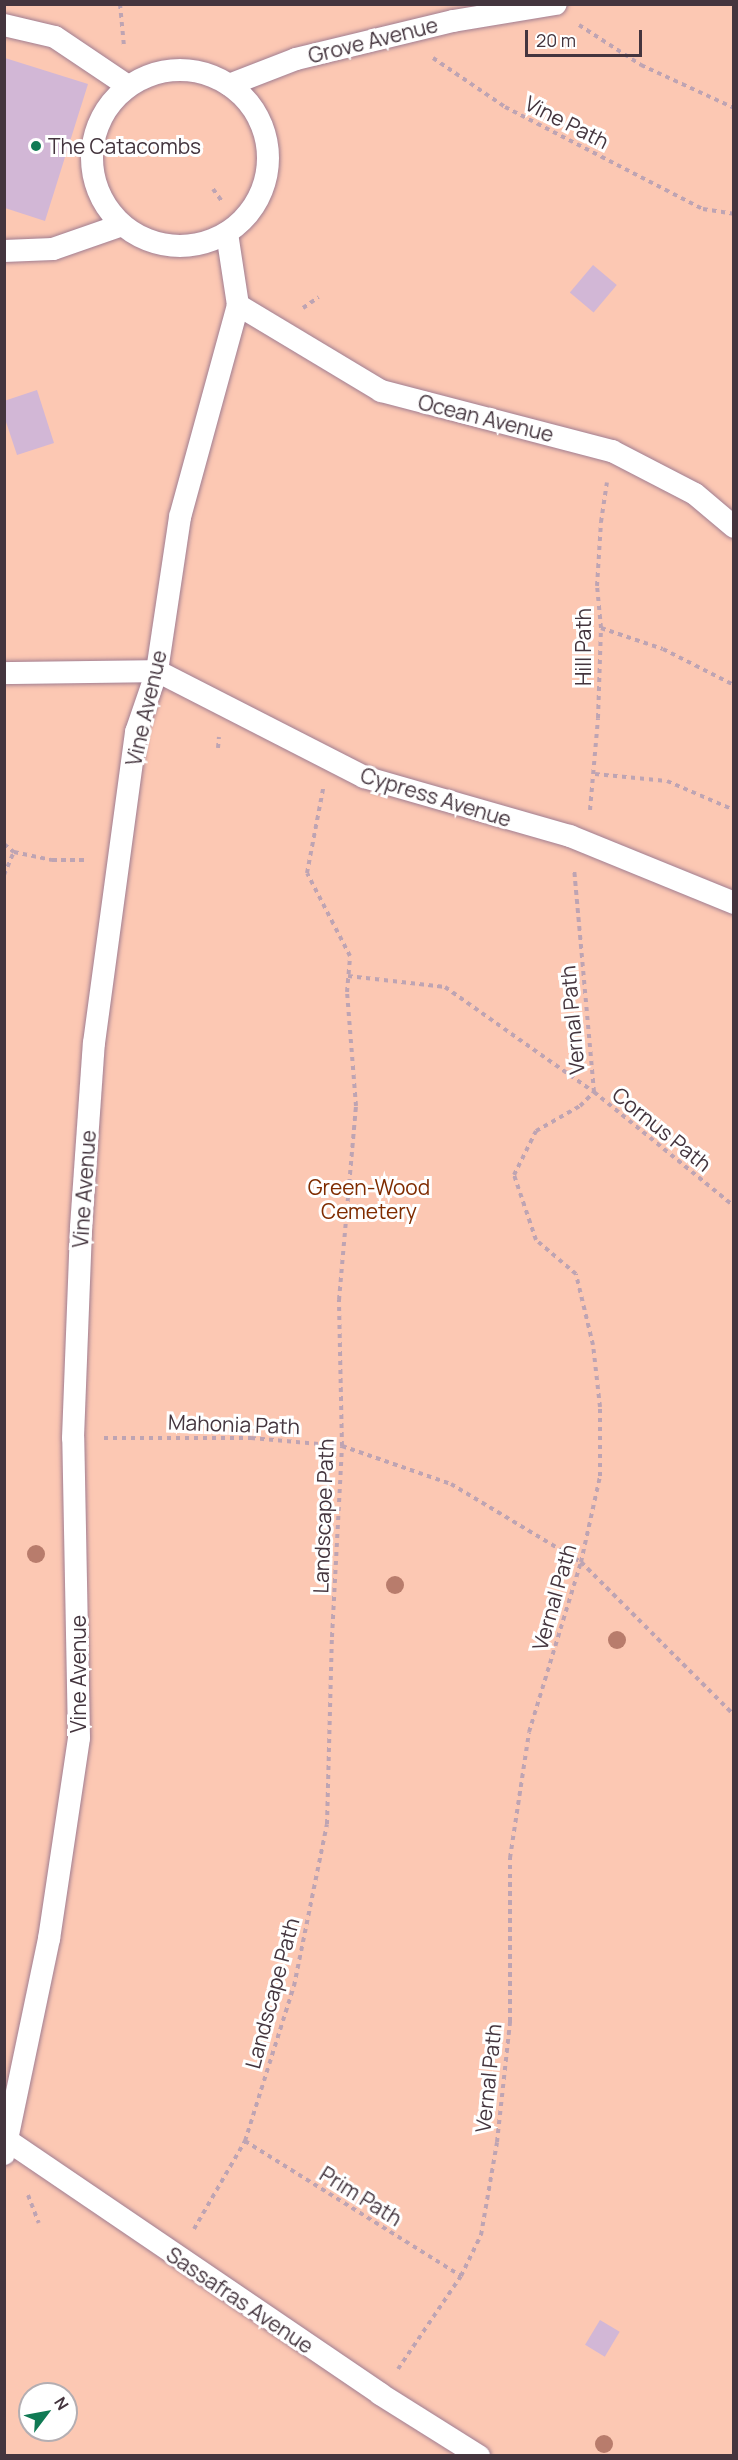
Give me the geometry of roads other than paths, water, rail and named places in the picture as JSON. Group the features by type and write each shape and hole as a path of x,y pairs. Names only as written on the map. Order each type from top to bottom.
{"lane":[{"name":"Grove Avenue","path":"229,85 296,59 453,21 553,5"},
{"path":"4,25 55,38 128,86"},
{"path":"171,70 201,72 229,85 250,105 264,131 268,160 258,197 248,214 227,233 201,244 173,246 146,240 122,225 105,204 94,180 91,153 97,127 109,104 128,86 171,70"},
{"path":"4,251 53,249 122,225"},
{"name":"Vine Avenue","path":"6,2144 49,1939 79,1738 73,1438 81,1227 94,1043 136,732 157,671 180,517 238,305 227,233"},
{"name":"Ocean Avenue","path":"238,305 381,391 612,451 695,494 734,527"},
{"name":"Cypress Avenue","path":"4,673 157,671 364,777 570,836 734,903"},
{"name":"Sassafras Avenue","path":"6,2144 380,2394 479,2456"}],"place":[{"name":"The Catacombs","path":"36,146"}],"park label":[{"name":"Green-Wood Cemetery","path":"369,1199"}]}
